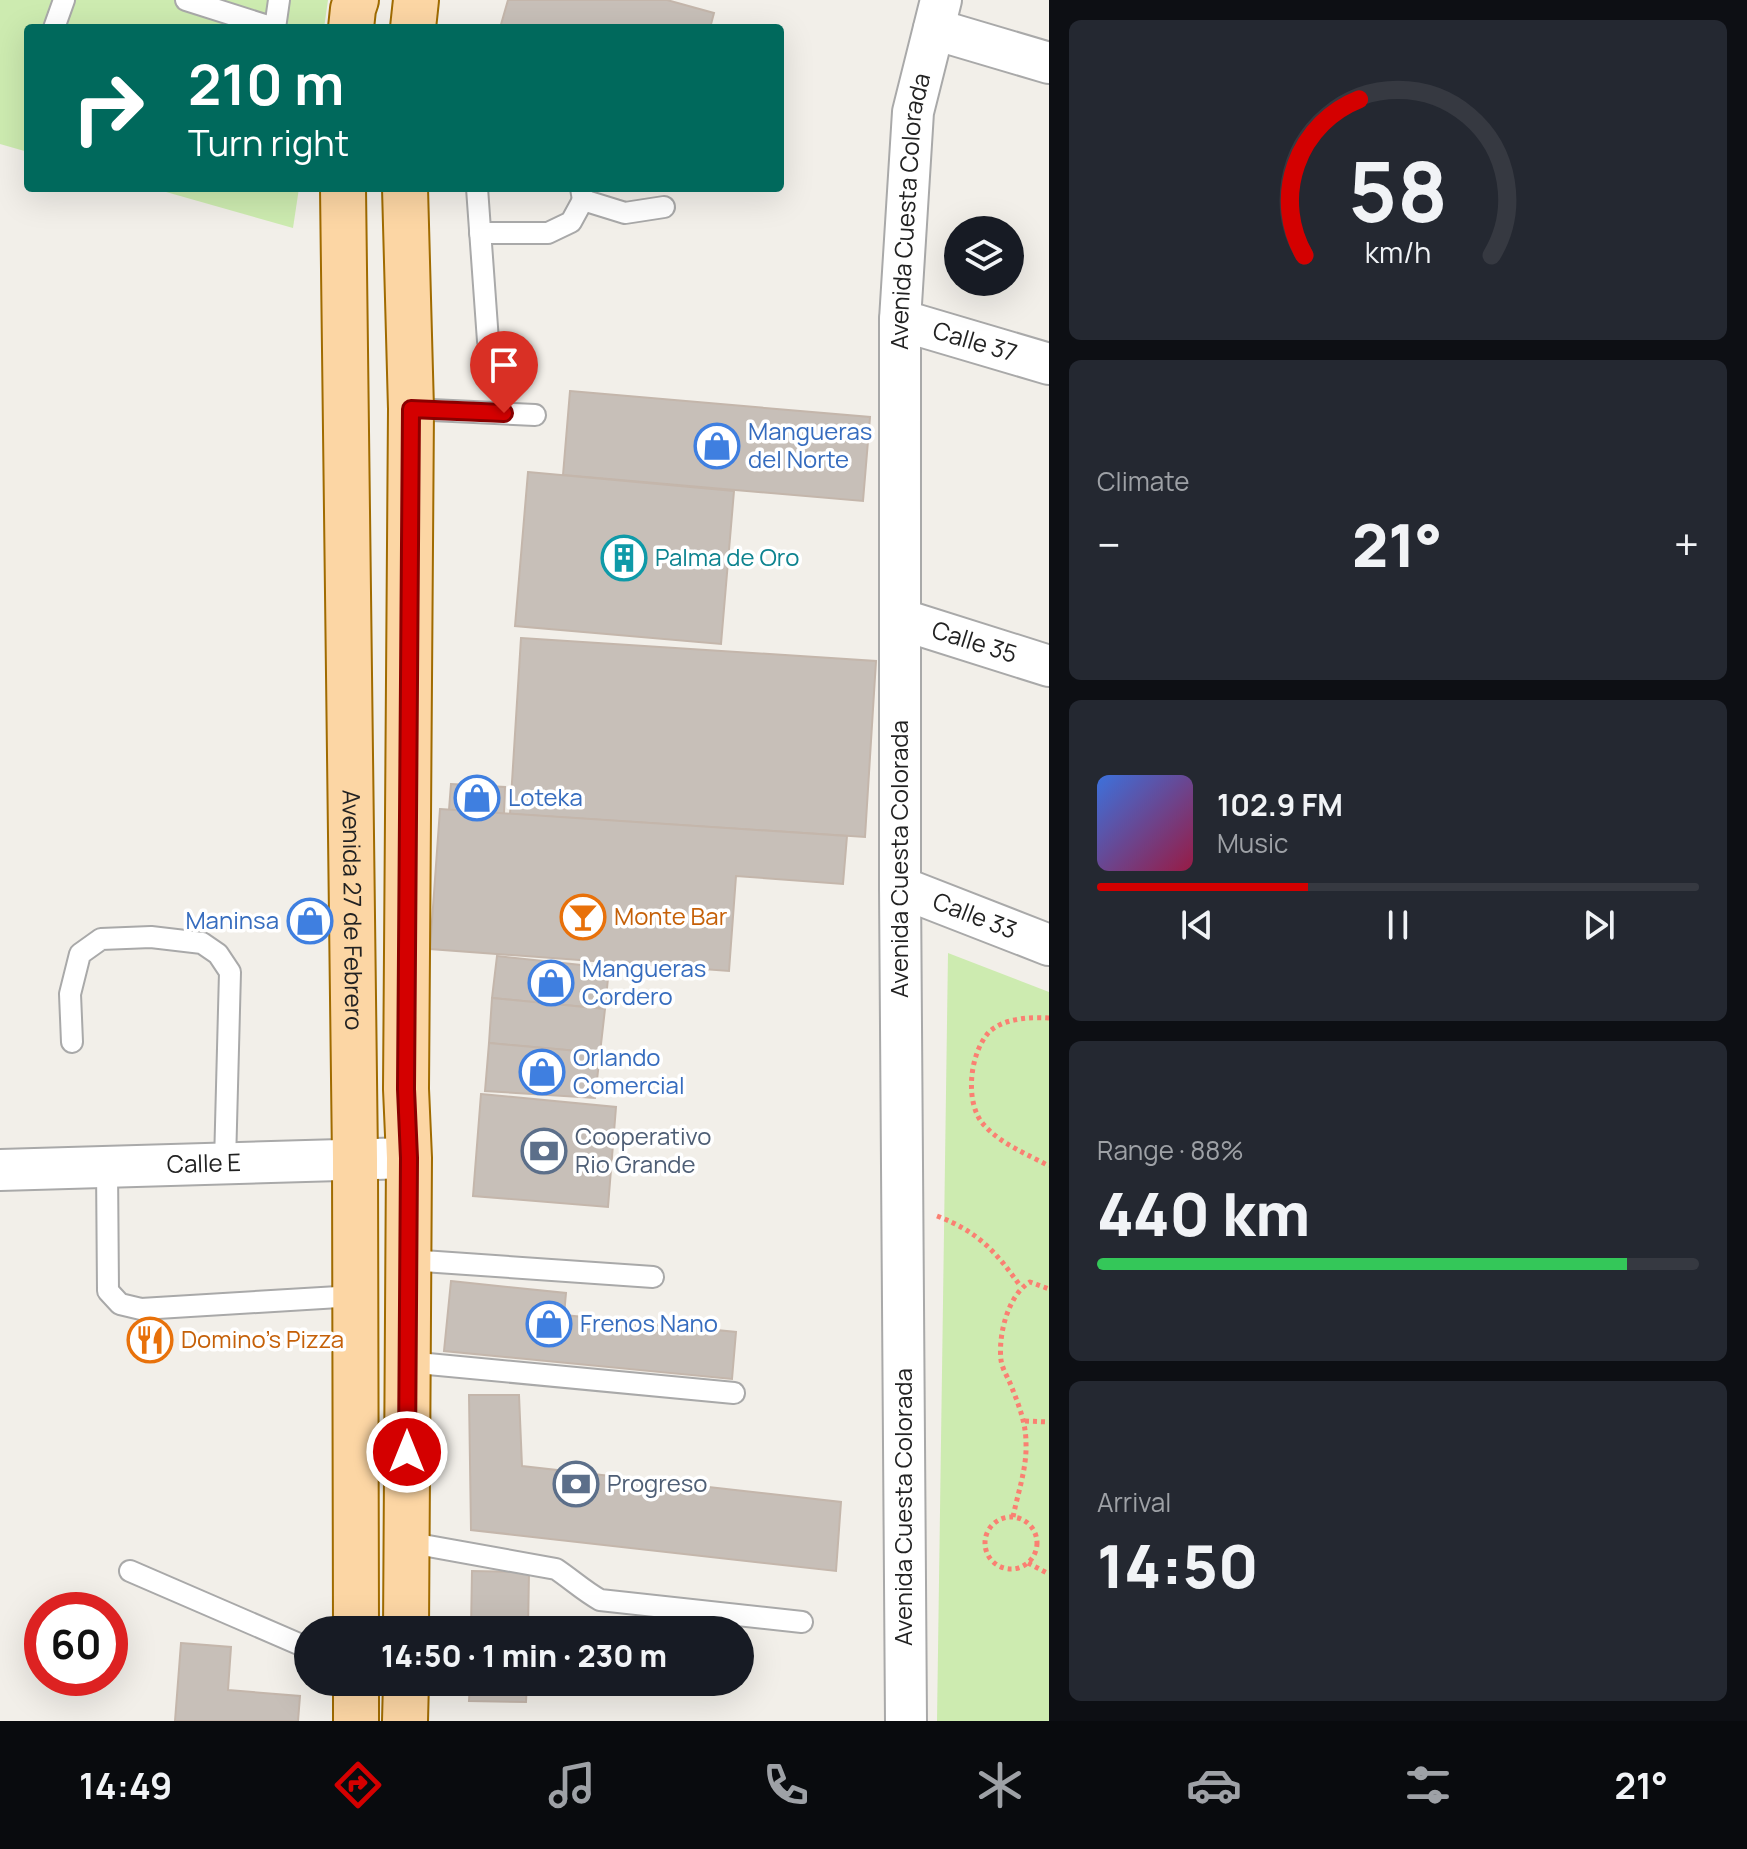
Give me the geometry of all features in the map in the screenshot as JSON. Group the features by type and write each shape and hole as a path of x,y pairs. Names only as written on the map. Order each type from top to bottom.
{"main road":[{"path":"352,24 356,0"},
{"path":"413,24 416,0"},
{"name":"Avenida 27 de Febrero","path":"343,192 355,1159 356,1616"},
{"path":"405,192 411,409 406,1616"},
{"path":"356,1696 356,1721"},
{"path":"405,1721 406,1696"}],"street":[{"path":"937,14 1049,63"},
{"name":"Avenida Cuesta Colorada","path":"906,1721 900,887 900,320 913,112 937,14"},
{"name":"Calle 37","path":"900,320 1049,364"},
{"name":"Calle 35","path":"900,619 1049,666"},
{"name":"Calle 33","path":"900,887 1049,945"},
{"name":"Calle E","path":"0,1170 409,1158"}],"lane":[{"path":"58,24 64,0"},
{"path":"186,0 262,24"},
{"path":"276,24 279,0"},
{"path":"477,192 488,341"},
{"path":"480,233 548,233 571,222 582,194 625,213 664,207"},
{"path":"411,409 535,415"},
{"path":"72,1042 70,994 80,954 101,939 151,937 202,943 218,954 230,972 225,1163"},
{"path":"107,1167 108,1291 120,1304 141,1309 355,1296"},
{"path":"408,1260 653,1277"},
{"path":"407,1362 734,1393"},
{"path":"406,1542 556,1569 580,1589 600,1600 802,1622"},
{"path":"130,1571 294,1642"}],"path":[{"path":"1049,1018 1005,1022 989,1032 979,1050 972,1090 974,1109 984,1126 1049,1166"},
{"path":"902,1204 970,1230 990,1246 1021,1287"},
{"path":"1013,1517 1026,1465 1025,1421 1001,1362 1002,1339 1009,1309 1021,1287 1030,1282 1049,1289"},
{"path":"1025,1421 1049,1422"},
{"path":"1013,1517 1031,1526 1038,1545 1028,1563 1019,1567 1000,1566 992,1560 985,1541 994,1523 1013,1517"},
{"path":"1028,1563 1049,1574"}],"green space":[{"path":"0,0 328,0 325,24 24,24 24,151 0,144"},
{"path":"166,192 298,192 293,228"},
{"path":"948,953 1049,992 1049,1721 937,1721"}],"building":[{"path":"508,0 667,0 714,13 711,24 501,24"},
{"name":"Mangueras del Norte","path":"570,391 870,417 863,501 563,475"},
{"name":"Palma de Oro","path":"528,472 734,491 721,644 515,626"},
{"path":"521,638 876,661 865,837 510,814"},
{"name":"Loteka","path":"451,784 505,787 504,814 449,810"},
{"name":"Monte Bar","path":"440,809 847,836 843,884 736,876 729,971 430,949"},
{"name":"Mangueras Cordero","path":"497,956 609,968 605,1009 492,998"},
{"path":"492,998 605,1009 600,1053 489,1043"},
{"name":"Orlando Comercial","path":"489,1043 600,1053 595,1098 485,1091"},
{"name":"Cooperativo Rio Grande","path":"481,1094 616,1107 608,1207 473,1196"},
{"name":"Frenos Nano","path":"451,1281 566,1293 564,1315 736,1332 732,1379 444,1351"},
{"name":"Progreso","path":"469,1395 519,1395 522,1466 841,1502 836,1571 471,1530"},
{"path":"472,1571 529,1572 528,1616 471,1616"},
{"path":"181,1643 231,1647 228,1690 300,1696 298,1721 175,1721"},
{"path":"469,1696 526,1696 526,1702 469,1701"}],"place":[{"name":"Mangueras del Norte","path":"717,446"},
{"name":"Palma de Oro","path":"624,558"},
{"name":"Loteka","path":"477,798"},
{"name":"Monte Bar","path":"583,917"},
{"name":"Maninsa","path":"310,921"},
{"name":"Mangueras Cordero","path":"551,983"},
{"name":"Orlando Comercial","path":"542,1072"},
{"name":"Cooperativo Rio Grande","path":"544,1151"},
{"name":"Frenos Nano","path":"549,1324"},
{"name":"Domino's Pizza","path":"150,1340"},
{"name":"Progreso","path":"576,1484"}],"route":[{"path":"407,1452 411,409 504,413"}]}
